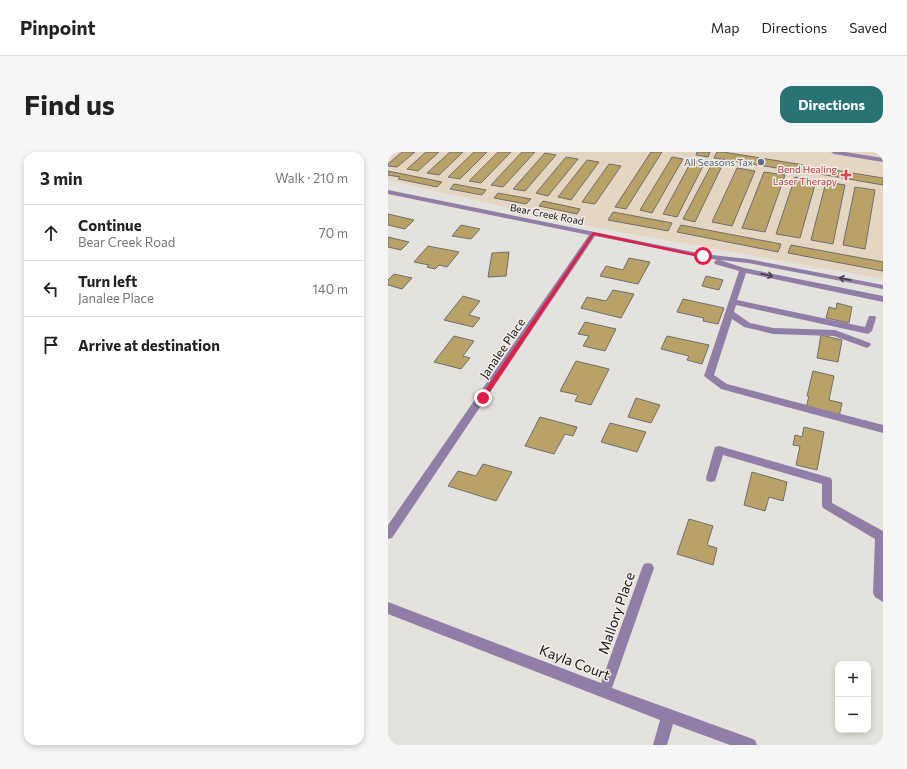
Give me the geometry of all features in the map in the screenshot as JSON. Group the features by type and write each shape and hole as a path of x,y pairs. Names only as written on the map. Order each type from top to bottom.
{"street":[{"path":"834,152 883,160"},
{"name":"Bear Creek Road","path":"388,192 703,256 748,261 883,287"},
{"name":"Janalee Place","path":"388,534 483,398 593,234"},
{"name":"Bear Creek Road","path":"703,256 743,270 883,299"},
{"path":"743,270 708,376 724,387 883,429"},
{"path":"733,302 868,331 872,318"},
{"path":"729,313 747,325 772,331 835,333 867,345"},
{"path":"711,478 719,450 827,481 827,504 881,536 879,593 883,596"},
{"name":"Mallory Place","path":"605,690 648,568"},
{"name":"Kayla Court","path":"388,608 605,690 668,716 750,745"},
{"path":"660,745 668,716"}],"shaded area":[{"path":"388,152 883,152 883,279 593,227 388,180"}],"building":[{"path":"402,152 415,152 397,167 388,166 388,164"},
{"path":"426,152 439,152 418,171 407,169"},
{"path":"450,152 463,152 439,175 427,173"},
{"path":"474,152 487,152 460,179 448,177"},
{"path":"498,152 511,152 481,183 469,181"},
{"path":"522,152 535,152 503,187 491,185"},
{"path":"651,152 662,152 626,209 615,207"},
{"path":"697,152 710,152 708,157 696,155"},
{"path":"717,152 804,165 802,172 714,158"},
{"path":"545,153 556,155 525,191 513,189"},
{"path":"566,157 578,159 548,196 536,193"},
{"path":"672,157 683,159 652,213 640,210"},
{"path":"587,160 599,162 571,200 558,197"},
{"path":"692,160 705,162 677,217 663,214"},
{"path":"609,164 621,166 595,204 582,202"},
{"path":"712,164 722,166 695,222 683,219"},
{"path":"737,168 755,171 732,226 712,222"},
{"path":"822,168 883,178 883,185 820,174"},
{"path":"388,171 442,182 437,187 398,179 400,177 388,175"},
{"path":"764,172 785,175 765,232 742,228"},
{"path":"795,177 816,181 800,238 776,234"},
{"path":"826,182 845,185 833,244 811,240"},
{"path":"454,184 486,190 482,195 450,189"},
{"path":"855,187 875,190 865,249 843,245"},
{"path":"498,193 531,199 526,204 494,198"},
{"path":"543,201 580,209 577,214 539,206"},
{"path":"613,212 672,223 668,231 608,220"},
{"path":"388,214 414,220 405,229 388,225"},
{"path":"461,225 480,229 471,239 452,236"},
{"path":"681,225 781,244 778,252 677,232"},
{"path":"388,237 409,242 401,250 388,247"},
{"path":"791,245 883,262 883,271 788,253"},
{"path":"428,246 459,252 447,267 439,265 435,269 427,267 429,265 414,262"},
{"path":"509,252 506,276 488,277 492,253"},
{"path":"629,258 650,262 638,284 600,276 606,266 623,270"},
{"path":"394,274 412,278 402,289 388,285 388,280"},
{"path":"706,276 723,280 719,290 702,286"},
{"path":"613,290 634,294 621,318 581,308 587,297 606,301"},
{"path":"463,296 480,301 469,315 480,318 473,327 444,320"},
{"path":"683,299 724,308 718,324 703,321 704,318 677,312"},
{"path":"837,303 852,307 849,323 826,318 829,307 836,309"},
{"path":"585,322 616,329 605,351 583,346 589,336 578,334"},
{"path":"821,335 842,340 838,362 817,358"},
{"path":"454,336 474,341 463,356 470,358 461,369 434,362"},
{"path":"667,336 709,345 702,364 687,360 689,356 661,349"},
{"path":"576,361 609,369 591,405 575,401 578,395 560,391"},
{"path":"813,371 834,376 829,400 842,403 839,417 806,408 809,396 807,396"},
{"path":"636,398 660,405 651,423 628,417"},
{"path":"540,417 577,427 573,436 565,434 554,454 525,446"},
{"path":"610,423 646,432 637,452 601,442"},
{"path":"804,427 824,432 817,470 796,465 800,446 793,445 795,435 802,437"},
{"path":"483,464 512,472 496,501 448,486 458,471 476,476"},
{"path":"752,472 787,482 783,501 769,497 765,511 744,505"},
{"path":"689,519 713,526 707,545 717,548 713,565 677,554"}],"place":[{"name":"All Seasons Tax","path":"761,162"},
{"name":"Bend Healing Laser Therapy","path":"846,175"}],"route":[{"path":"483,398 593,234 703,256"}]}
